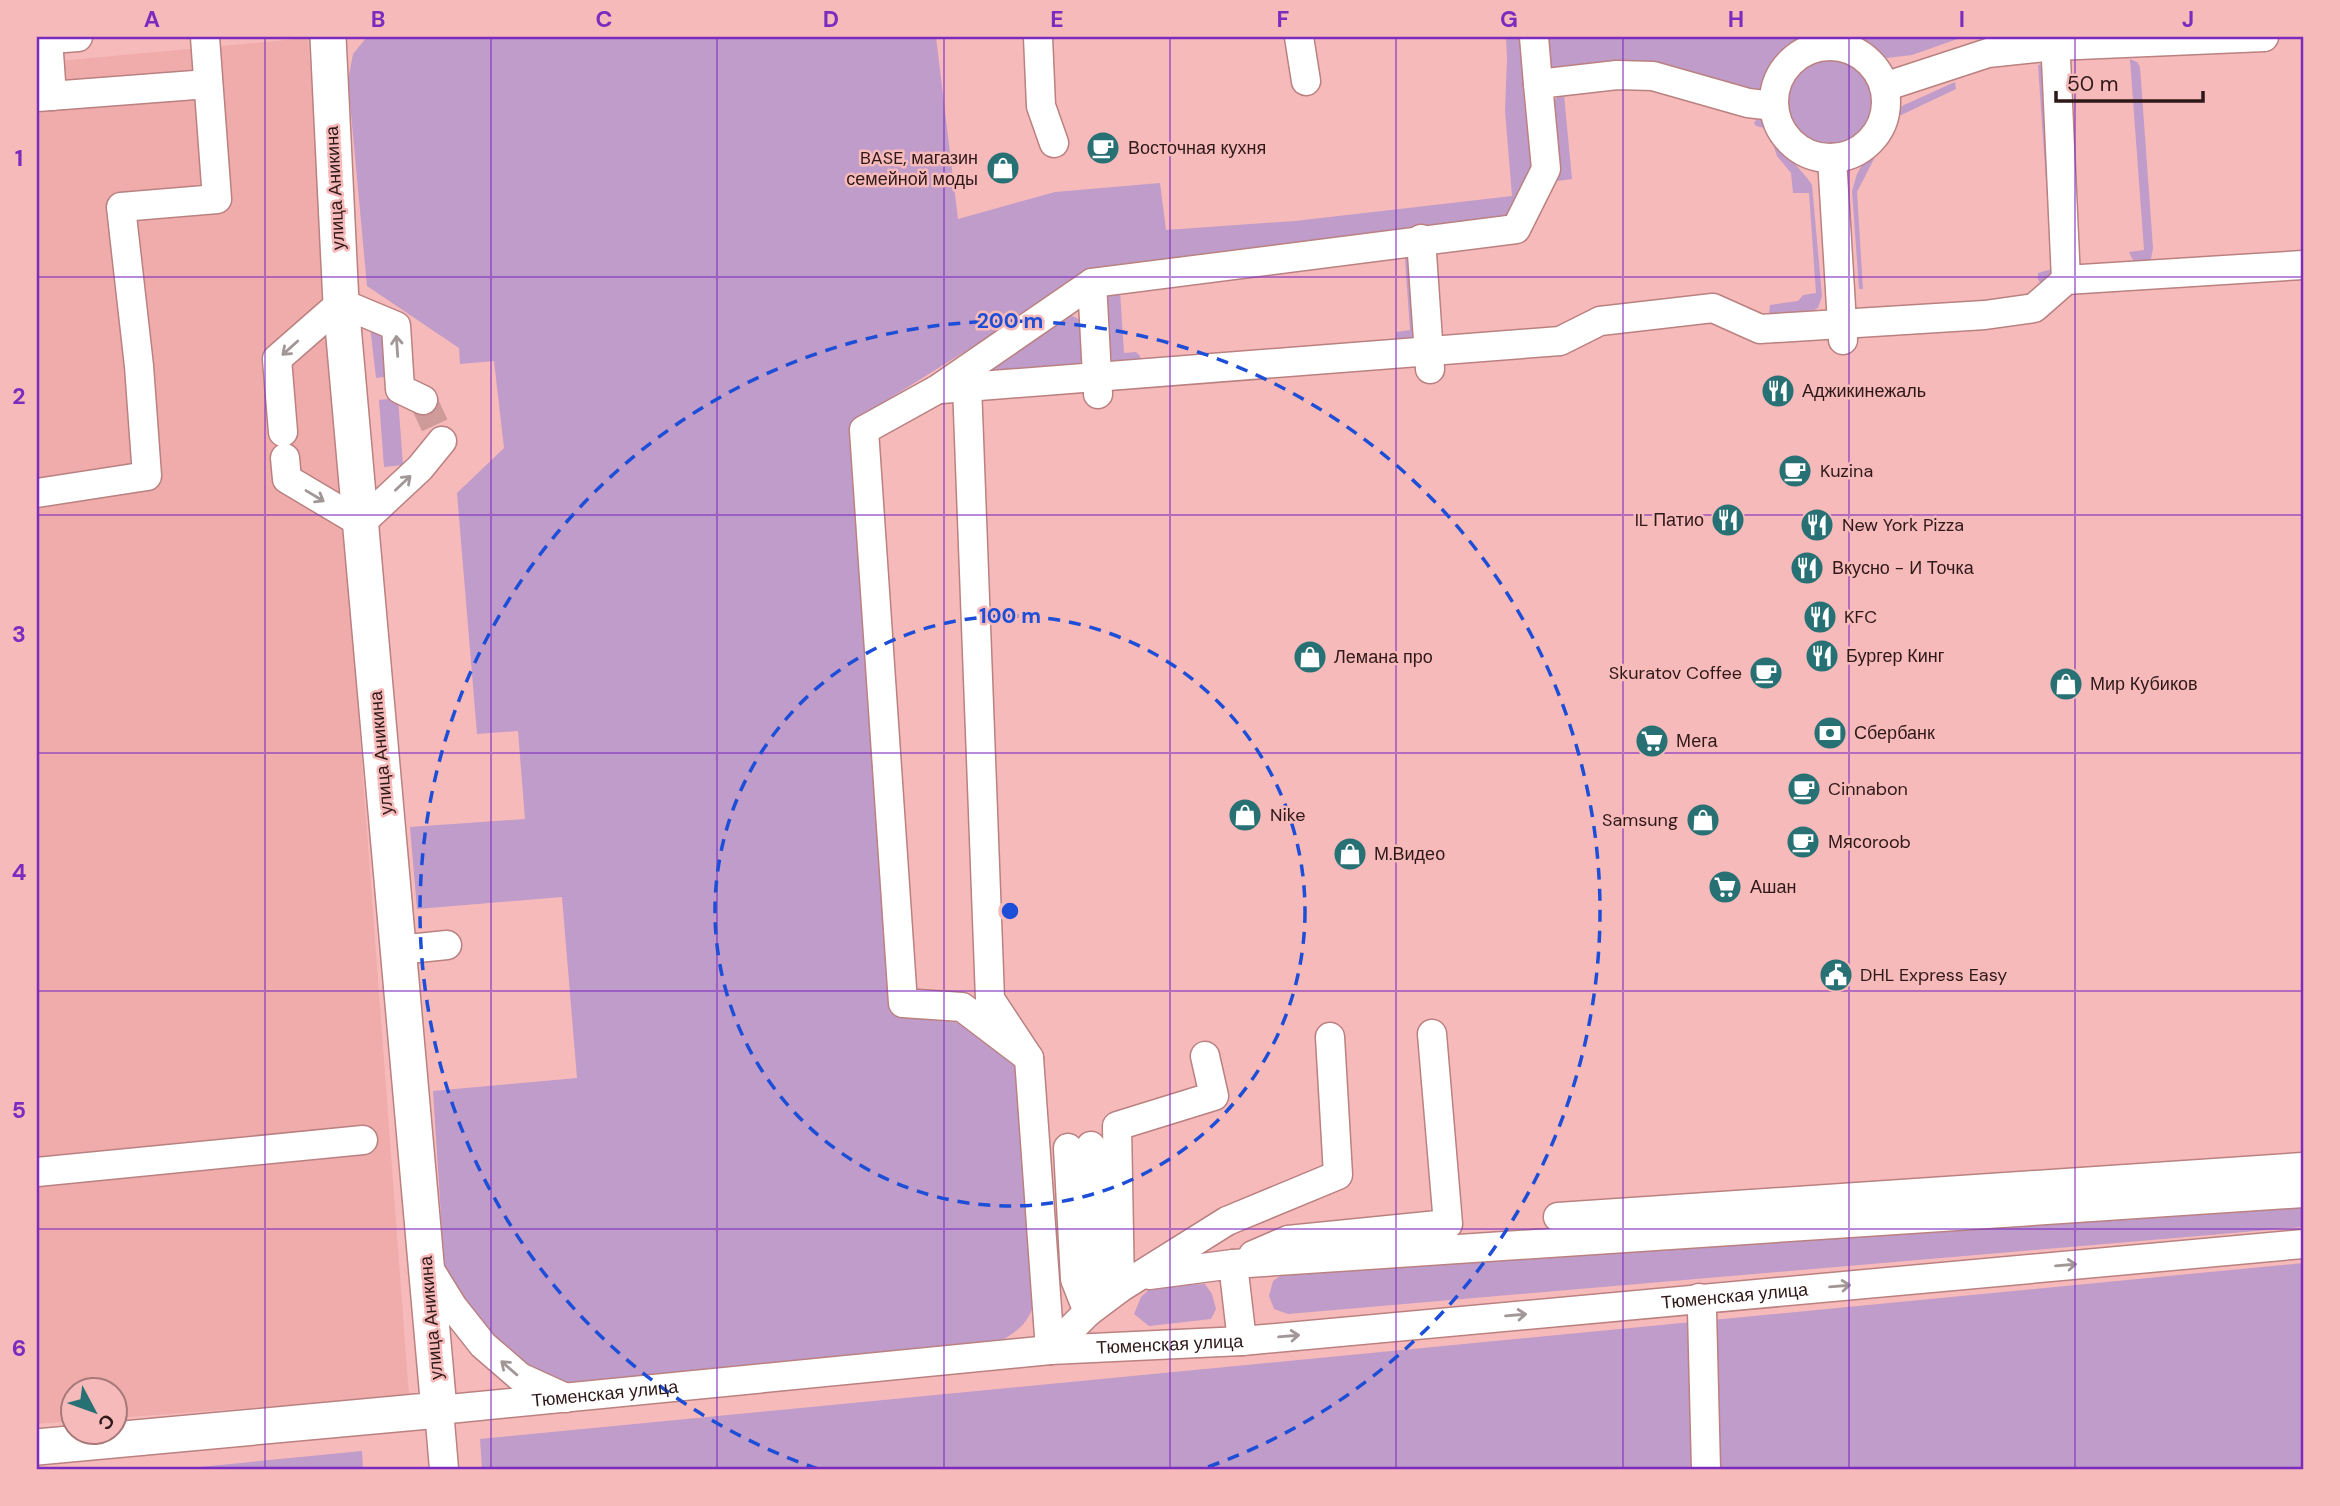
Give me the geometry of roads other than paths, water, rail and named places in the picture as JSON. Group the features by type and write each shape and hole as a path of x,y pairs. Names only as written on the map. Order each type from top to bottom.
{"main road":[{"name":"улица Аникина","path":"328,37 341,303 439,1410"},
{"name":"Тюменская улица","path":"37,1447 439,1410"}],"street":[{"path":"78,37 42,39 44,97 208,84"},
{"path":"37,493 147,476 139,366 121,207 217,200 205,37"},
{"path":"1038,37 1041,106 1054,143"},
{"path":"1299,37 1306,81"},
{"path":"1030,1059 962,1007 903,1003 864,430 938,389 1092,283 1421,239 1517,229 1546,169 1534,37"},
{"path":"1884,88 1988,53 2055,41 2264,37"},
{"path":"1825,41 1856,52 1868,61 1878,73 1884,88 1884,112 1875,135 1863,147 1848,155 1832,158 1815,156 1799,149 1778,123 1774,106 1782,72 1794,59 1825,41"},
{"path":"2055,41 2066,280"},
{"path":"1538,84 1617,75 1653,76 1748,103 1774,106"},
{"path":"1832,158 1842,332"},
{"path":"1421,239 1429,360"},
{"path":"938,389 967,385 1097,385 1429,360 1560,341 1600,321 1713,308 1760,329 1842,332 2034,307 2066,280 2303,265"},
{"path":"1092,283 1097,385"},
{"path":"422,400 400,389 396,326 341,303 277,359 287,479 361,523 420,468 442,441"},
{"path":"967,385 980,545 990,999 1030,1059 1050,1350"},
{"path":"398,950 447,945"},
{"path":"1233,1264 1288,1240 1448,1224 1432,1034"},
{"path":"1050,1350 1088,1312 1227,1221 1338,1175 1330,1037"},
{"path":"1130,1282 1117,1126 1214,1096 1205,1056"},
{"path":"37,1172 363,1140"},
{"path":"1079,1147 1075,1279 1088,1312"},
{"path":"1558,1217 2303,1167"},
{"path":"1130,1282 1233,1264 2303,1193"},
{"name":"Тюменская улица","path":"439,1410 1050,1350 1242,1341 2303,1244"},
{"path":"426,1264 453,1307 483,1345 520,1377 569,1399"},
{"path":"1233,1264 1242,1341"},
{"path":"1699,1298 1702,1311 1706,1469"},
{"name":"улица Аникина","path":"439,1410 444,1469"}],"tunnel":[{"path":"423,400 442,441"}],"place":[{"name":"Восточная кухня","path":"1103,148"},
{"name":"BASE, магазин семейной моды","path":"1003,168"},
{"name":"Аджикинежаль","path":"1778,391"},
{"name":"Kuzina","path":"1795,471"},
{"name":"IL Патио","path":"1728,520"},
{"name":"New York Pizza","path":"1817,525"},
{"name":"Вкусно - И Точка","path":"1807,568"},
{"name":"KFC","path":"1820,617"},
{"name":"Бургер Кинг","path":"1822,656"},
{"name":"Лемана про","path":"1310,657"},
{"name":"Skuratov Coffee","path":"1766,673"},
{"name":"Мир Кубиков","path":"2066,684"},
{"name":"Сбербанк","path":"1830,733"},
{"name":"Мега","path":"1652,741"},
{"name":"Cinnabon","path":"1804,789"},
{"name":"Nike","path":"1245,815"},
{"name":"Samsung","path":"1703,820"},
{"name":"Мясоroob","path":"1803,842"},
{"name":"М.Видео","path":"1350,854"},
{"name":"Ашан","path":"1725,887"},
{"name":"DHL Express Easy","path":"1836,975"}]}
